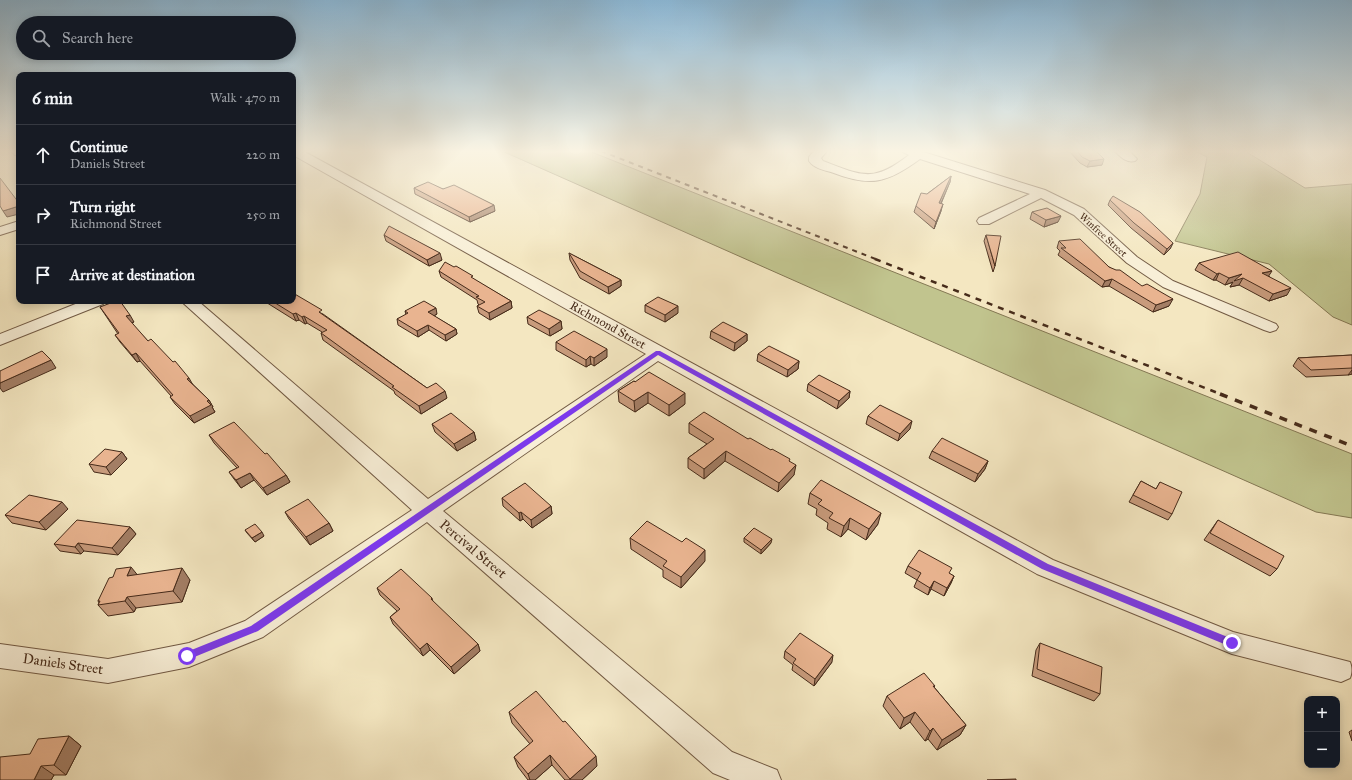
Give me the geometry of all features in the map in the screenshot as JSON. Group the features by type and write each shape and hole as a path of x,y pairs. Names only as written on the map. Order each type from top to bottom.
{"street":[{"name":"Richmond Street","path":"360,187 1045,567 1232,643 1341,670"},
{"name":"Winfree Street","path":"1024,187 1041,193 1079,212 1132,260 1168,284 1270,327"},
{"path":"984,221 1041,193"},
{"path":"0,231 16,226"},
{"path":"0,340 90,304"},
{"name":"Percival Street","path":"192,304 428,511 724,763 767,780"},
{"name":"Daniels Street","path":"0,656 108,671 189,655 254,629 658,352"}],"green space":[{"path":"584,187 681,187 1352,454 1352,518 1316,512"},
{"path":"1201,187 1352,187 1352,325 1333,317 1269,264 1175,241 1200,194"}],"building":[{"path":"0,187 7,187 16,199 16,207 3,211 0,206"},
{"path":"440,187 443,189 459,187 494,205 469,217 414,188"},
{"path":"936,187 946,187 939,203 943,204 936,222 916,206 921,193 927,194"},
{"path":"1113,196 1140,212 1173,243 1167,249 1134,223 1110,200"},
{"path":"1047,208 1061,216 1046,220 1032,212"},
{"path":"389,226 440,253 427,260 384,235"},
{"path":"986,235 1001,236 995,266"},
{"path":"1080,239 1109,267 1120,270 1142,286 1147,284 1173,299 1156,305 1112,279 1105,281 1061,248 1066,248 1059,241"},
{"path":"1238,252 1272,271 1262,273 1291,288 1273,294 1243,278 1234,281 1242,274 1229,278 1219,273 1217,274 1199,263"},
{"path":"569,253 621,280 608,287 580,271"},
{"path":"445,262 454,267 456,266 473,276 471,277 511,301 489,313 477,306 485,302 476,297 479,296 439,271"},
{"path":"296,295 322,310 319,312 427,388 436,383 445,391 419,406 321,333 327,330 304,316 302,317 296,313 293,314 277,304 296,304"},
{"path":"658,297 678,306 665,315 645,305"},
{"path":"424,301 436,308 428,312 456,329 445,335 428,325 417,331 397,319 408,313 405,311"},
{"path":"108,304 122,304 130,315 126,316 148,341 151,339 173,362 175,361 189,378 187,379 209,400 207,401 211,405 190,416 170,397 173,395 136,353 132,355 115,335 119,333 100,307"},
{"path":"539,310 561,321 549,329 527,317"},
{"path":"723,322 747,334 735,343 711,331"},
{"path":"574,331 607,349 594,358 590,356 586,360 556,342"},
{"path":"769,346 799,361 788,370 758,354"},
{"path":"42,351 51,360 0,383 0,371"},
{"path":"1352,355 1352,368 1311,370 1298,358"},
{"path":"649,372 685,393 669,405 648,392 634,401 618,391 634,381 635,382"},
{"path":"819,375 850,391 839,401 808,384"},
{"path":"880,405 912,421 900,434 868,416"},
{"path":"704,412 748,439 750,438 790,459 789,461 796,465 779,483 726,451 704,469 688,458 714,439 689,423"},
{"path":"451,413 474,432 454,444 432,424"},
{"path":"234,422 265,454 267,453 286,475 263,488 250,473 236,480 229,472 239,467 209,435"},
{"path":"942,438 988,461 978,474 932,451"},
{"path":"105,449 122,452 106,467 89,464"},
{"path":"821,480 881,513 869,529 850,518 844,526 829,518 833,513 818,504 822,500 810,493"},
{"path":"1141,481 1156,489 1160,482 1182,492 1172,514 1133,495"},
{"path":"525,483 551,506 531,520 521,512 519,513 502,498"},
{"path":"29,495 62,502 39,522 5,515"},
{"path":"308,499 329,523 306,537 285,512"},
{"path":"77,520 130,527 112,548 78,543 75,547 54,544"},
{"path":"1218,520 1284,556 1277,569 1210,533"},
{"path":"647,521 682,542 686,538 705,550 681,577 663,566 667,561 630,538"},
{"path":"255,524 262,532 252,538 245,530"},
{"path":"754,528 772,539 761,550 744,538"},
{"path":"919,550 952,568 949,573 954,576 947,588 934,581 930,588 917,580 921,573 908,566"},
{"path":"131,567 127,576 182,568 173,591 127,597 125,601 98,605 100,601 98,601 109,578 113,577 116,569"},
{"path":"401,569 478,644 451,667 427,643 420,649 390,617 400,609 377,588"},
{"path":"800,633 833,655 815,679 793,663 796,659 785,651"},
{"path":"1040,643 1102,667 1100,694 1037,669"},
{"path":"924,673 966,725 942,740 933,728 930,731 915,712 904,718 887,696"},
{"path":"536,691 596,756 570,779 550,755 528,774 514,757 533,741 509,712"},
{"path":"69,736 54,765 41,766 34,780 0,780 0,757 30,754 38,739"},
{"path":"1016,779 1016,780 987,780"}],"railway":[{"path":"694,187 878,260"},
{"path":"875,259 1223,395"},
{"path":"1220,394 1352,446"}],"route":[{"path":"187,656 254,629 658,352 1045,567 1232,643"}]}
